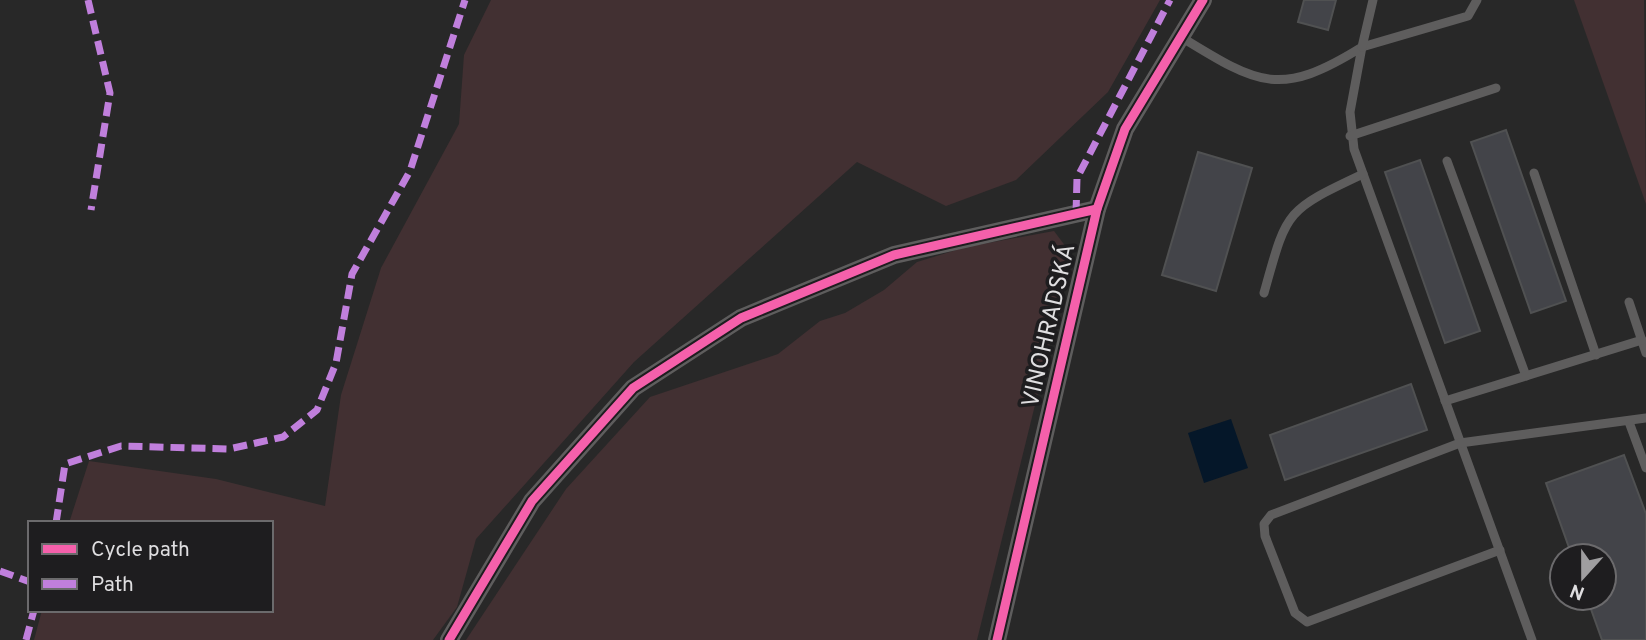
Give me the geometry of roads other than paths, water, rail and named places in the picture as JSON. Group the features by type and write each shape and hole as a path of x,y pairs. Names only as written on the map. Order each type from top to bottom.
{"street":[{"name":"VINOHRADSKÁ","path":"997,640 1097,209 1125,129 1203,0"},
{"path":"449,640 532,501 634,388 741,318 894,255 1097,209"}],"lane":[{"path":"1373,0 1350,111 1350,136 1532,640"},
{"path":"1181,37 1239,70 1283,81 1313,75 1362,47 1468,16 1477,0"},
{"path":"1350,136 1496,88"},
{"path":"1447,161 1526,376"},
{"path":"1534,173 1596,355"},
{"path":"1264,293 1279,240 1290,216 1309,200 1363,174"},
{"path":"1629,302 1646,353"},
{"path":"1446,401 1642,340"},
{"path":"1500,550 1307,622 1295,613 1265,536 1264,524 1271,515 1461,443 1646,418"},
{"path":"1629,422 1646,468"}],"water":[{"path":"1231,419 1248,468 1204,483 1188,433"}]}
